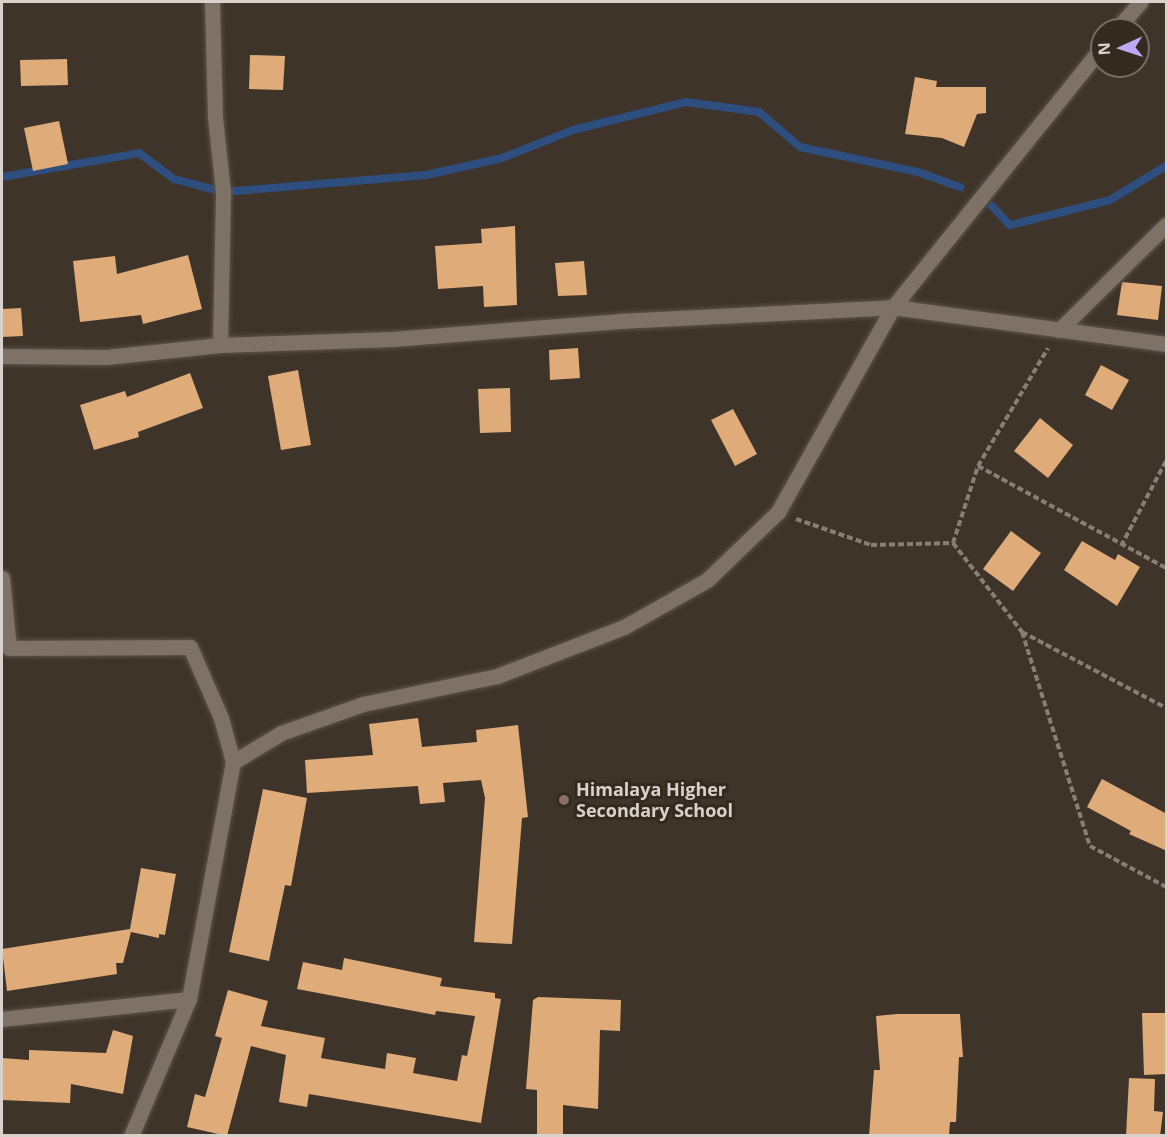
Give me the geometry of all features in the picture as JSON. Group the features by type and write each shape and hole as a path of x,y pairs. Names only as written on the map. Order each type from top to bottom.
{"street":[{"path":"212,2 214,117 223,192 220,345"},
{"path":"1126,18 1140,2"},
{"path":"233,762 281,733 363,704 497,676 624,627 707,580 778,513 893,307 1090,62"},
{"path":"1059,330 1167,225"},
{"path":"2,356 106,357 220,345 392,339 619,321 893,307 1167,344"},
{"path":"2,578 5,648 190,647 221,718 233,762 189,999 131,1136"},
{"path":"2,1019 189,999"}],"path":[{"path":"953,543 978,466 1059,330"},
{"path":"1121,546 1167,461"},
{"path":"978,466 1121,546 1167,568"},
{"path":"778,513 871,545 953,543"},
{"path":"953,543 1022,632 1090,846 1167,887"},
{"path":"1022,632 1167,708"}],"building":[{"path":"250,55 285,56 283,90 249,89"},
{"path":"67,59 68,85 21,86 20,60"},
{"path":"915,77 937,81 936,87 986,87 986,113 977,114 964,147 942,138 905,134"},
{"path":"59,121 68,164 33,171 24,128"},
{"path":"515,226 517,305 484,307 483,286 438,289 435,246 482,243 481,229"},
{"path":"188,255 202,309 143,324 141,315 80,322 73,261 115,256 117,274"},
{"path":"584,261 587,295 558,296 555,263"},
{"path":"1122,282 1162,286 1158,320 1117,315"},
{"path":"21,308 23,336 2,337 2,309"},
{"path":"578,348 580,378 550,380 549,350"},
{"path":"1101,365 1129,380 1112,410 1085,395"},
{"path":"298,370 311,445 281,450 268,376"},
{"path":"190,373 203,408 138,432 139,437 94,450 80,405 125,391 127,397"},
{"path":"510,388 511,432 480,433 478,389"},
{"path":"733,409 757,454 735,466 711,420"},
{"path":"1040,418 1073,445 1048,478 1014,451"},
{"path":"1011,531 1041,553 1013,591 983,569"},
{"path":"1082,541 1115,560 1118,554 1140,567 1117,606 1064,570"},
{"path":"418,718 422,747 477,742 476,730 518,725 528,817 522,818 512,944 474,942 485,798 481,780 443,783 445,802 420,804 418,786 307,793 305,760 373,755 369,724"},
{"path":"1102,779 1167,814 1167,851 1129,834 1131,831 1087,807"},
{"path":"263,789 307,798 291,886 285,885 269,961 229,952"},
{"path":"141,868 176,874 165,935 159,934 159,938 131,932 123,963 116,963 117,974 7,991 2,949 130,929"},
{"path":"344,958 442,978 440,986 495,993 495,998 501,999 481,1123 309,1094 307,1107 279,1102 286,1055 251,1046 227,1136 187,1127 195,1094 205,1097 222,1038 215,1036 228,990 268,1001 261,1026 325,1038 321,1058 385,1069 387,1053 416,1058 413,1073 457,1081 462,1055 467,1056 475,1016 436,1011 435,1015 297,989 303,962 342,970"},
{"path":"538,997 621,1000 620,1031 600,1030 598,1109 563,1105 563,1136 537,1136 537,1090 526,1089 533,1000"},
{"path":"1142,1013 1167,1013 1167,1074 1144,1075"},
{"path":"960,1014 963,1057 959,1057 956,1122 950,1122 949,1136 869,1136 874,1070 880,1070 876,1016"},
{"path":"113,1030 133,1036 123,1094 71,1084 70,1103 2,1100 2,1058 29,1060 29,1050 106,1053"},
{"path":"1129,1078 1155,1079 1154,1111 1163,1112 1160,1136 1126,1136"}],"waterway":[{"path":"2,177 139,153 174,179 223,192 426,175 502,158 573,130 686,102 759,112 800,147 918,172 960,187"},
{"path":"992,206 1010,225 1110,200 1166,166"}],"place":[{"name":"Himalaya Higher Secondary School","path":"564,800"}]}
